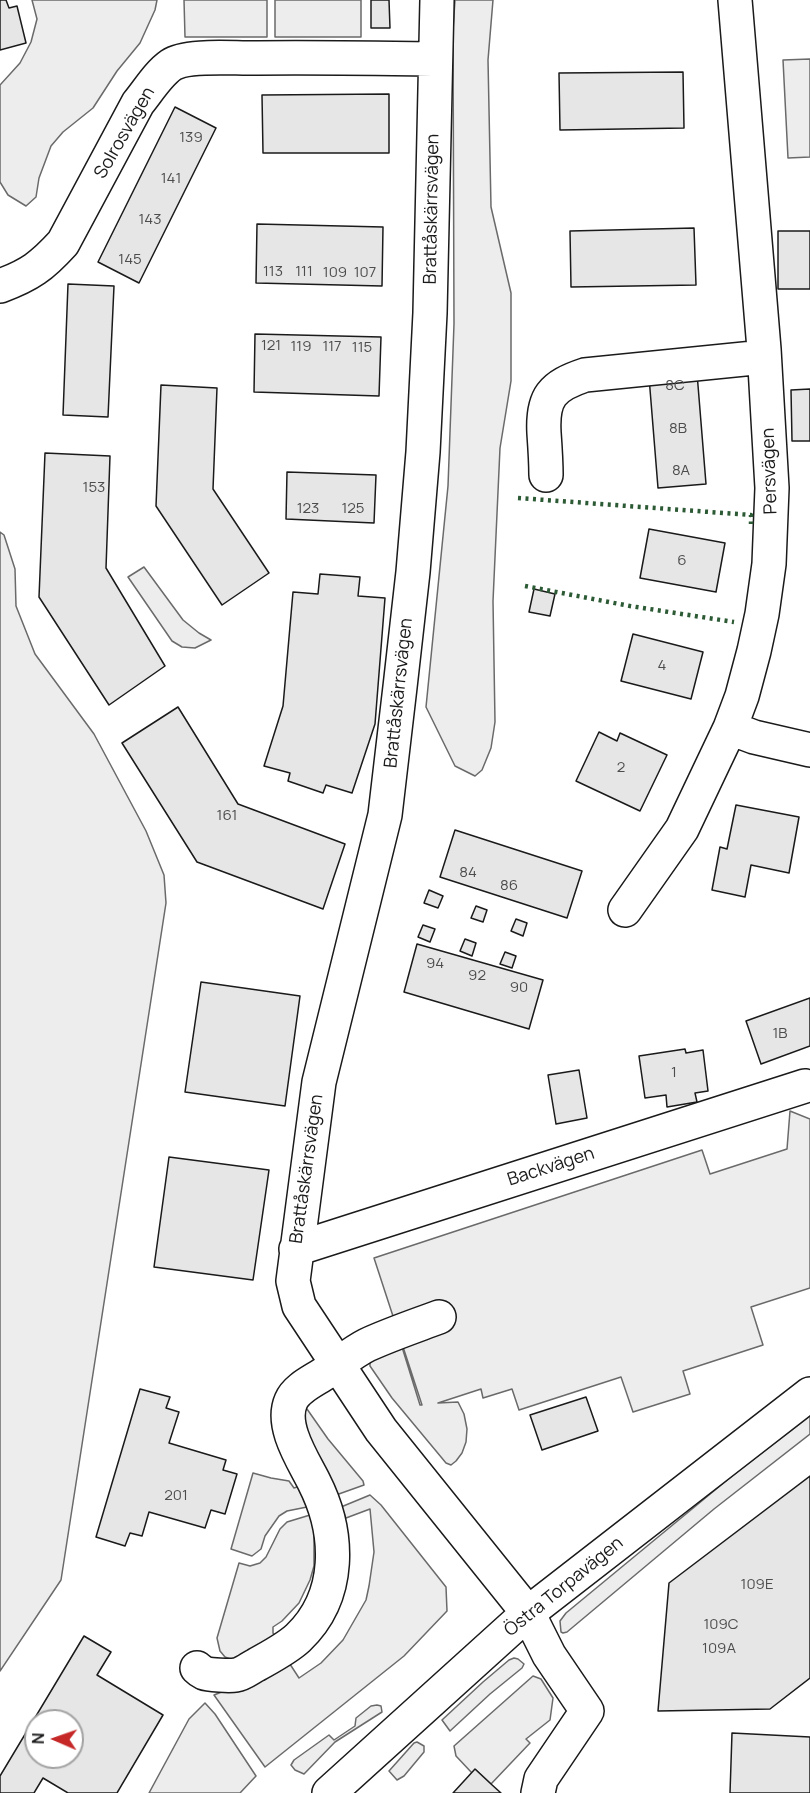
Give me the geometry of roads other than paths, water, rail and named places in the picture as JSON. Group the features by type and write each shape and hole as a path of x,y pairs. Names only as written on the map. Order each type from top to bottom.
{"street":[{"name":"Brattåskärrsvägen","path":"437,0 430,313 422,463 413,572 385,815 319,1082 293,1281 299,1306 381,1430 528,1613 549,1655 587,1711 541,1779 538,1793"},
{"name":"Persvägen","path":"625,910 681,828 730,728 742,696 754,651 769,564 772,488 749,153 735,0"},
{"name":"Solrosvägen","path":"0,286 24,277 46,262 63,243 138,103 172,64 195,58 319,57 435,60"},
{"path":"546,475 543,416 546,404 561,385 572,379 585,375 764,357"},
{"path":"730,728 754,737 810,750"},
{"name":"Backvägen","path":"296,1249 805,1086"},
{"path":"197,1668 205,1674 238,1675 298,1638 315,1617 325,1596 332,1570 334,1546 329,1521 315,1484 298,1452 288,1417 292,1398 302,1388 366,1346 439,1317"},
{"name":"Östra Torpavägen","path":"329,1793 528,1613 810,1394"}]}
